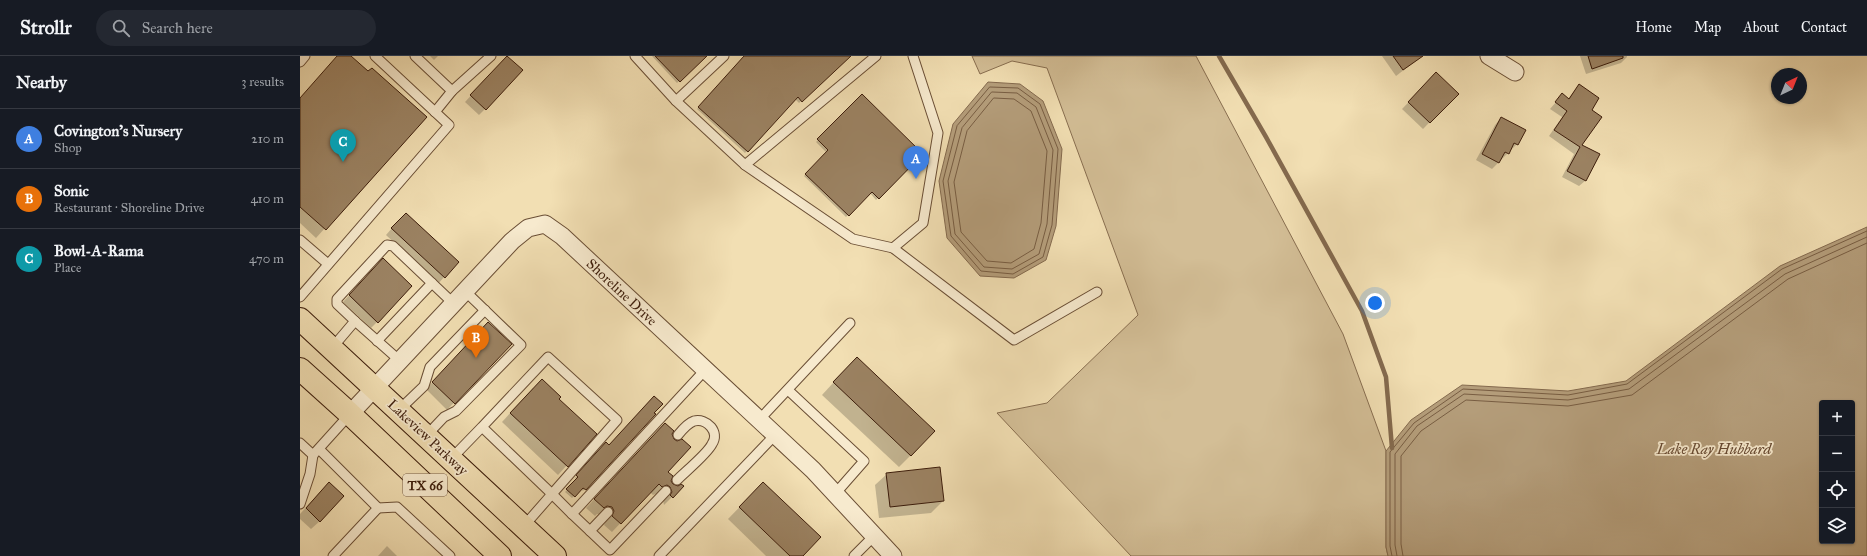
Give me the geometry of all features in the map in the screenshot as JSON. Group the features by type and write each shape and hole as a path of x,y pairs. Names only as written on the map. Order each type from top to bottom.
{"main road":[{"name":"Lakeview Parkway","path":"300,319 375,387 555,556"},
{"name":"TX 66","path":"300,369 350,414 500,556"}],"street":[{"path":"1489,56 1515,72"},
{"name":"Shoreline Drive","path":"350,414 453,303 517,237 528,228 545,224 562,236 776,434 836,494 892,556"}],"lane":[{"path":"300,62 305,56"},
{"path":"300,296 449,125 375,56"},
{"path":"415,56 452,91"},
{"path":"434,112 452,91 491,56"},
{"path":"635,56 676,101 745,165 853,239 893,248 1014,340 1097,292"},
{"path":"676,101 724,56"},
{"path":"745,165 876,56"},
{"path":"893,248 923,223 938,133 913,56"},
{"path":"300,240 328,264"},
{"path":"400,360 337,304 337,299 387,245 393,246 453,303"},
{"path":"378,342 432,283"},
{"path":"426,436 444,417 456,411 522,345 465,291"},
{"path":"399,410 424,386 430,367 485,310"},
{"path":"332,348 355,321"},
{"path":"760,419 850,323"},
{"path":"452,459 548,357 617,420 524,526"},
{"path":"572,514 706,369"},
{"path":"788,390 864,461 836,494"},
{"path":"300,504 316,452 350,414"},
{"path":"677,480 712,444 715,436 712,428 707,423 700,420 693,422 678,435"},
{"path":"482,427 610,550 666,491"},
{"path":"659,556 776,434"},
{"path":"300,442 316,452 378,508"},
{"path":"333,556 378,508 397,507 450,556"},
{"path":"590,531 608,512"},
{"path":"854,556 874,536"}],"shaded area":[{"path":"972,56 1196,56 1343,334 1386,451 1386,547 1388,556 1131,556 997,413 1047,403 1138,315 1047,68 1012,61 980,74"}],"water":[{"path":"988,82 1020,84 1043,101 1062,149 1056,226 1046,260 1014,278 980,276 947,238 939,181 953,124"},
{"name":"Lake Ray Hubbard","path":"1867,227 1867,556 1388,556 1386,547 1386,451 1411,420 1462,385 1568,391 1626,381 1780,266"}],"building":[{"path":"337,56 351,56 368,71 372,68 427,117 326,230 300,207 300,98"},
{"path":"507,56 523,70 486,110 470,95"},
{"path":"655,56 707,56 680,82"},
{"path":"744,56 851,56 802,102 798,97 748,152 698,107"},
{"path":"1393,56 1423,56 1403,70"},
{"path":"1588,56 1623,56 1623,58 1592,69"},
{"path":"1436,72 1459,94 1430,123 1408,102"},
{"path":"1579,84 1599,98 1592,110 1602,117 1582,145 1600,154 1586,181 1567,171 1580,147 1554,130 1567,111 1555,102 1562,93 1569,99"},
{"path":"862,94 923,154 879,199 872,192 849,216 805,174 828,150 817,139"},
{"path":"1501,117 1526,130 1518,145 1514,143 1509,154 1505,152 1499,163 1482,154"},
{"path":"406,213 459,262 445,278 391,228"},
{"path":"383,258 412,286 378,323 349,295"},
{"path":"488,322 512,344 455,404 432,382"},
{"path":"857,357 935,431 911,456 833,382"},
{"path":"542,379 561,397 559,399 597,434 568,467 510,413"},
{"path":"654,396 663,404 654,413 656,414 586,490 583,488 575,497 566,489 578,477 576,475 606,442 609,445"},
{"path":"665,423 674,431 672,434 674,439 677,441 682,439 691,447 668,472 673,476 671,481 673,484 678,486 681,484 684,486 673,498 670,495 672,492 670,487 667,485 662,487 659,484 621,524 612,516 614,511 612,507 607,506 604,508 594,499"},
{"path":"940,467 944,501 890,507 886,473"},
{"path":"329,482 344,496 320,522 306,508"},
{"path":"763,482 821,537 803,556 790,556 739,507"}],"waterway":[{"path":"1219,56 1266,137 1362,311 1386,377 1392,448"}],"place":[{"name":"Bowl-A-Rama","path":"343,162"},
{"name":"Covington's Nursery","path":"916,179"},
{"name":"Sonic","path":"476,358"}]}
